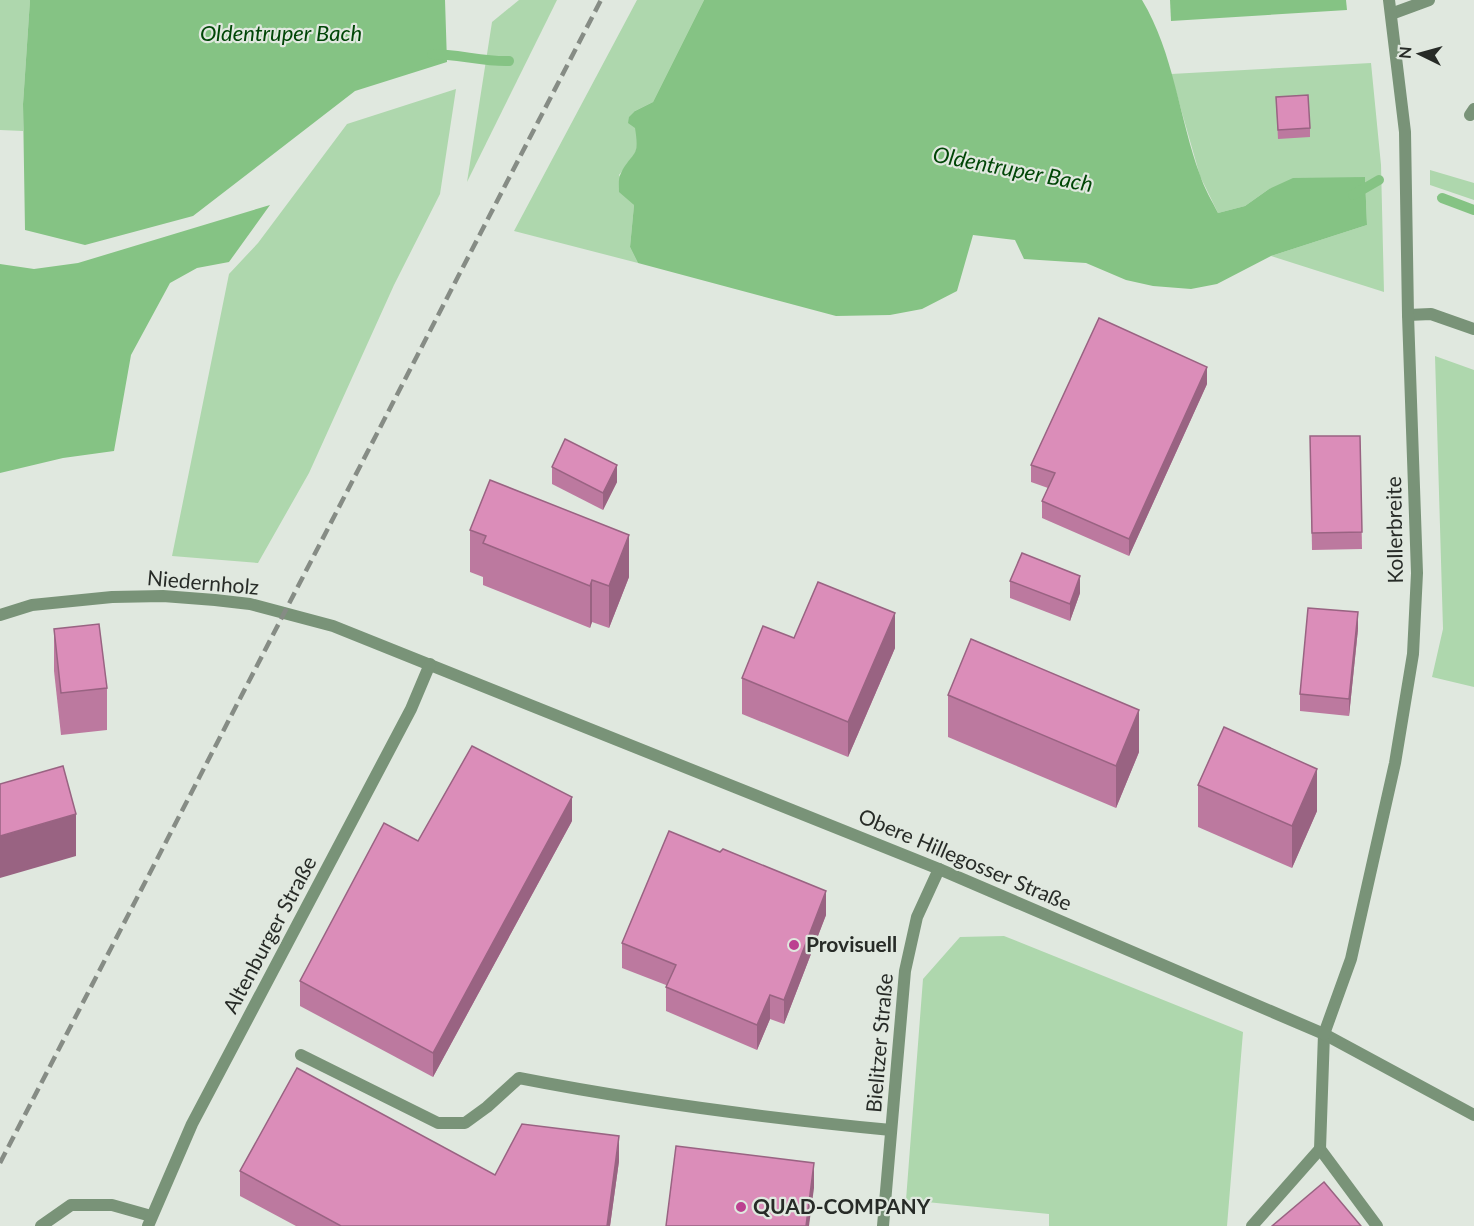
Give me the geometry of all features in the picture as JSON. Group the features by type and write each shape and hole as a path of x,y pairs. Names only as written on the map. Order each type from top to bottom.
{"street":[{"name":"Kollerbreite","path":"1320,1149 1324,1034 1351,959 1395,763 1413,654 1417,573 1408,315 1405,132 1389,0"},
{"path":"1392,14 1429,0"},
{"path":"1408,315 1431,314 1474,329"},
{"name":"Niedernholz","path":"0,615 32,605 112,597 163,596 215,600 250,604 333,626 430,664"},
{"name":"Obere Hillegosser Straße","path":"430,664 939,869 1324,1034 1474,1115"},
{"name":"Altenburger Straße","path":"149,1221 192,1124 405,719 430,664"},
{"name":"Bielitzer Straße","path":"884,1226 905,971 917,917 939,869"},
{"path":"301,1055 438,1123 465,1123 519,1078 621,1097 771,1118 891,1130"},
{"path":"1252,1226 1320,1149 1377,1226"},
{"path":"41,1226 71,1205 112,1205 149,1221"}],"shaded area":[{"path":"0,0 30,0 23,131 0,130"},
{"path":"519,0 557,0 467,182 492,22"},
{"path":"637,0 704,0 653,102 635,111 637,146 635,154 619,175 634,205 630,247 638,263 514,231"},
{"path":"1371,63 1381,165 1384,292 1271,256 1367,225 1365,177 1269,189 1245,206 1218,213 1200,176 1171,74"},
{"path":"456,89 440,194 394,285 309,473 258,563 172,556 229,274 258,243 347,124"},
{"path":"1430,170 1474,183 1474,200 1430,185"},
{"path":"1435,356 1474,370 1474,687 1432,677 1443,629"},
{"path":"1004,936 1243,1032 1227,1226 1049,1226 1049,1214 906,1200 923,979 960,937"}],"water":[{"path":"30,0 445,0 447,62 355,91 193,216 85,245 25,230 23,104"},
{"path":"704,0 1142,0 1162,42 1193,153 1204,185 1218,213 1245,206 1269,189 1293,178 1365,177 1367,225 1271,256 1217,284 1191,289 1153,286 1126,280 1086,263 1024,259 1015,240 973,235 957,291 922,309 890,315 836,316 638,263 630,247 634,205 619,192 620,175 634,154 637,145 635,128 628,123 629,117 635,111 653,102"},
{"path":"1170,0 1346,0 1347,10 1171,21"},
{"path":"270,205 229,262 197,268 170,283 131,355 114,451 63,458 0,473 0,264 34,269 78,263"}],"building":[{"path":"1308,95 1310,128 1278,130 1276,97"},
{"path":"1099,318 1207,367 1129,539 1042,501 1055,473 1031,465"},
{"path":"1310,436 1360,436 1362,532 1312,533"},
{"path":"565,439 617,465 603,493 552,467"},
{"path":"490,480 629,535 609,586 592,580 590,586 483,543 486,536 470,530"},
{"path":"1022,553 1080,576 1070,604 1010,581"},
{"path":"818,582 895,613 848,722 742,678 763,626 794,638"},
{"path":"1308,608 1358,612 1349,699 1300,694"},
{"path":"99,624 107,688 61,693 54,629"},
{"path":"971,639 1139,710 1116,766 948,695"},
{"path":"1224,727 1317,769 1292,826 1198,785"},
{"path":"472,746 572,797 433,1053 300,981 384,823 418,841"},
{"path":"63,766 76,814 0,836 0,784"},
{"path":"669,831 720,852 723,849 826,891 784,1000 770,995 757,1025 666,987 676,965 622,943"},
{"path":"297,1068 495,1175 522,1124 619,1136 607,1226 341,1226 240,1171"},
{"name":"QUAD-COMPANY","path":"676,1146 814,1163 806,1226 666,1226"},
{"path":"1324,1182 1361,1226 1272,1226"}],"waterway":[{"name":"Oldentruper Bach","path":"432,54 509,61"},
{"name":"Oldentruper Bach","path":"1353,195 1379,180"},
{"name":"Oldentruper Bach","path":"1442,198 1474,210"}],"railway":[{"path":"0,1163 601,0"}],"place":[{"name":"Provisuell","path":"794,945"},
{"name":"QUAD-COMPANY","path":"741,1207"}]}
